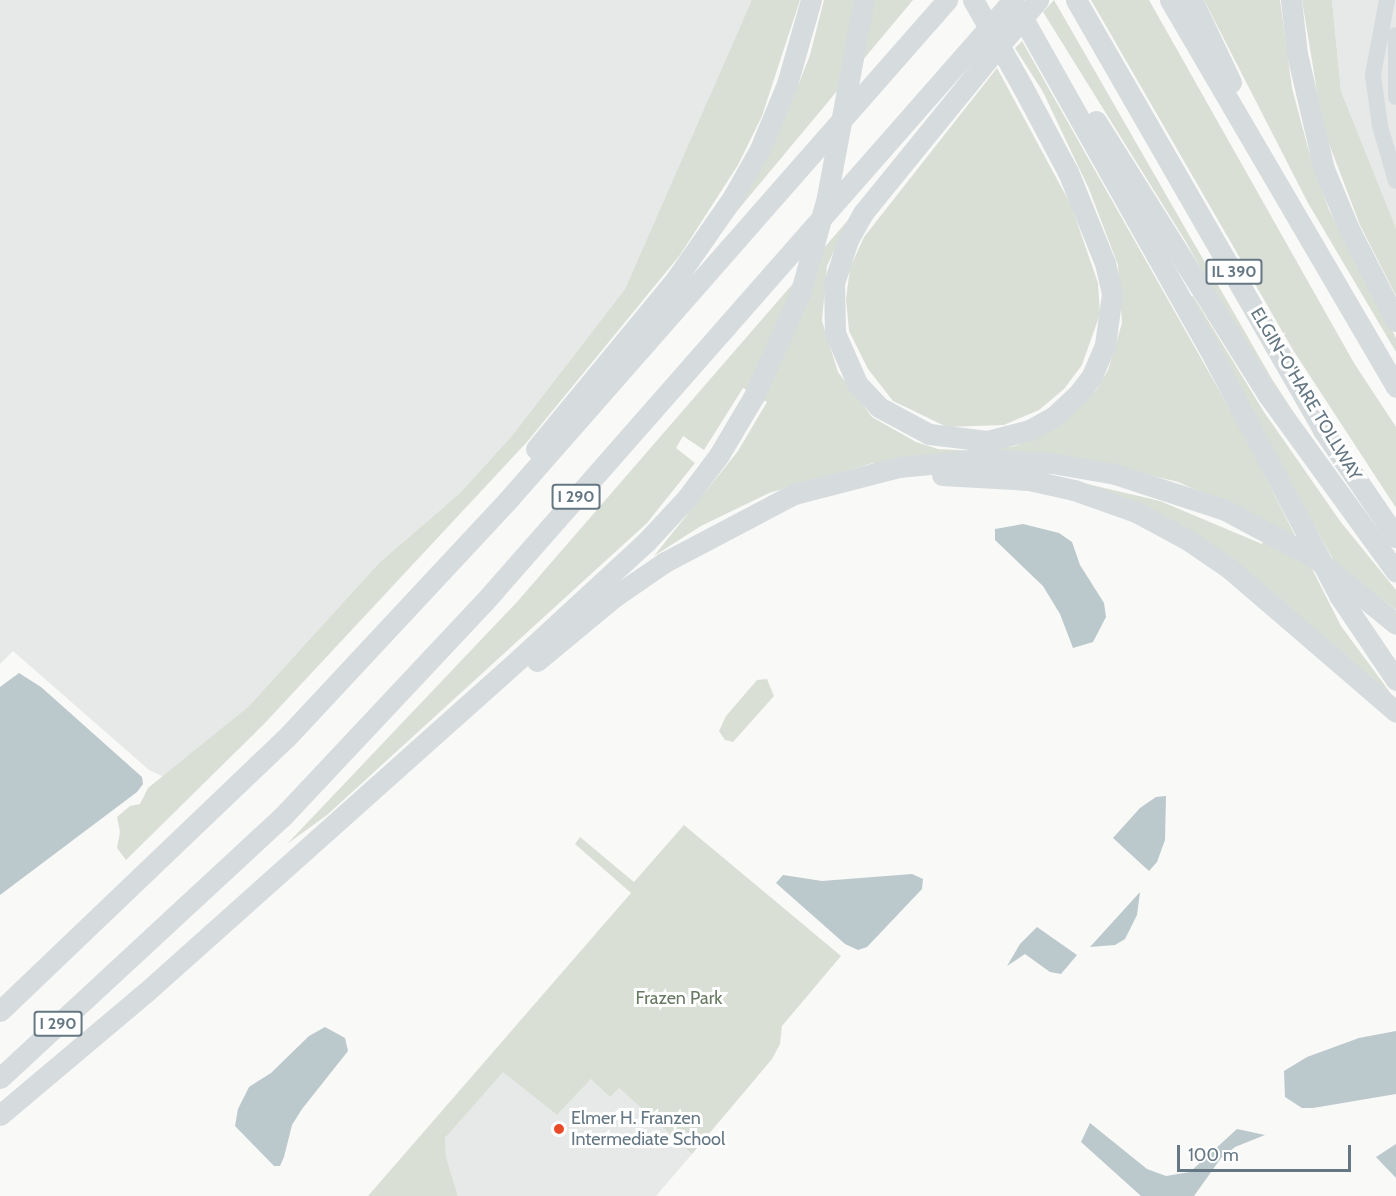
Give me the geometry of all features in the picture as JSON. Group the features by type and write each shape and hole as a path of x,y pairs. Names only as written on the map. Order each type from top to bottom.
{"highway":[{"path":"438,575 570,404 676,279 733,197 760,149 787,84 812,0"},
{"path":"0,1115 145,993 646,542 719,455 754,396 778,349 813,253 864,0"},
{"name":"I 290","path":"0,1011 269,754 438,575 668,321 946,0"},
{"path":"973,0 1022,86 1068,172 1105,263 1112,294 1107,338 1092,376 1077,396 1030,430 987,441 929,434 879,407 857,382 835,333 832,308 839,262 862,213 1038,0"},
{"path":"1013,0 1268,395 1396,572"},
{"name":"I 290","path":"0,1078 283,816 372,722 485,601 1013,0"},
{"path":"1023,0 1340,597 1396,680"},
{"path":"1170,0 1396,387"},
{"path":"1192,0 1226,69 1262,158"},
{"path":"1291,0 1299,65 1324,169 1348,227 1396,321"},
{"name":"ELGIN-O'HARE TOLLWAY","path":"1077,2 1323,430 1396,537"},
{"path":"378,784 419,760 614,597 686,548 794,494 869,473 982,459 1052,463 1115,474 1225,510 1315,558 1364,595 1396,624"},
{"path":"768,507 864,484 943,475 1029,480 1106,500 1188,540 1230,569 1396,712"}],"street":[{"path":"1387,0 1373,75 1380,126 1396,181"},
{"path":"1396,35 1396,97"}],"shaded area":[{"path":"0,0 753,0 625,289 511,437 460,493 379,563 248,707 164,777 149,770 13,651 0,664"},
{"path":"1332,0 1396,0 1396,228 1341,91"},
{"path":"1023,524 1059,533 1072,542 1080,565 1104,603 1106,617 1093,642 1073,648 1060,614 1043,586 995,540 995,529"},
{"path":"19,673 41,687 142,777 143,784 137,792 0,895 0,687"},
{"path":"1166,796 1165,840 1157,862 1149,871 1113,838 1140,808 1156,797"},
{"path":"912,874 923,879 922,889 867,947 858,950 845,944 776,883 783,875 822,881"},
{"path":"1140,892 1137,915 1125,939 1115,945 1090,947"},
{"path":"1037,927 1077,955 1061,974 1050,972 1025,954 1007,966 1020,944"},
{"path":"325,1027 345,1038 348,1051 302,1109 292,1125 280,1166 274,1166 235,1126 238,1109 249,1087 271,1073 309,1036"},
{"path":"1396,1031 1396,1094 1313,1108 1302,1108 1285,1097 1284,1071 1307,1057 1359,1038"},
{"name":"Elmer H. Franzen Intermediate School","path":"503,1071 557,1115 591,1079 619,1088 692,1154 656,1196 458,1196 446,1157 445,1138"},
{"path":"1090,1123 1147,1169 1166,1176 1190,1172 1237,1129 1265,1135 1235,1147 1221,1158 1194,1196 1141,1196 1081,1142"},
{"path":"1396,1144 1396,1178 1376,1157"}],"green space":[{"path":"752,0 800,0 762,116 738,165 680,255 527,442 264,724 126,860 117,848 120,832 117,817 130,806 140,804 148,788 248,707 379,563 460,493 511,437 625,289"},
{"path":"824,0 913,0 727,223 769,152 793,98 810,55"},
{"path":"1054,0 1272,379 1343,489 1248,353 1186,242 1043,12"},
{"path":"1091,0 1149,0 1354,363 1396,427 1396,508 1293,350"},
{"path":"1204,0 1280,0 1292,88 1308,148 1329,210 1396,338 1396,352 1308,203"},
{"path":"1302,0 1332,0 1341,91 1396,228 1396,296 1360,225 1323,128"},
{"path":"1022,41 1242,431 1341,626 1392,695 1247,572 1083,483 1160,501 1262,544 1270,523 1178,482 1125,469 873,463 769,493 701,526 654,556 738,451 767,402 743,388 704,450 683,436 676,448 695,463 647,523 327,815 287,844 517,602 849,219 827,266 822,321 838,372 872,417 916,442 938,449 977,451 1015,446 1045,434 1096,390 1108,370 1122,323 1118,265 1089,189 1043,92 1015,48"},
{"path":"997,68 1071,205 1098,283 1100,314 1082,365 1064,389 1039,410 1004,425 947,427 893,401 868,369 849,331 846,299 850,268 864,237"},
{"path":"1193,296 1264,412 1340,521 1396,590 1396,610 1335,563 1188,299"},
{"path":"767,679 774,696 733,742 725,740 719,731 726,716 757,680"},
{"name":"Frazen Park","path":"684,825 841,956 782,1026 780,1044 772,1059 692,1154 619,1088 610,1097 591,1079 557,1115 503,1072 445,1138 446,1157 458,1196 368,1196 631,893 575,844 580,837 634,882"}],"place":[{"name":"Elmer H. Franzen Intermediate School","path":"559,1129"}]}
